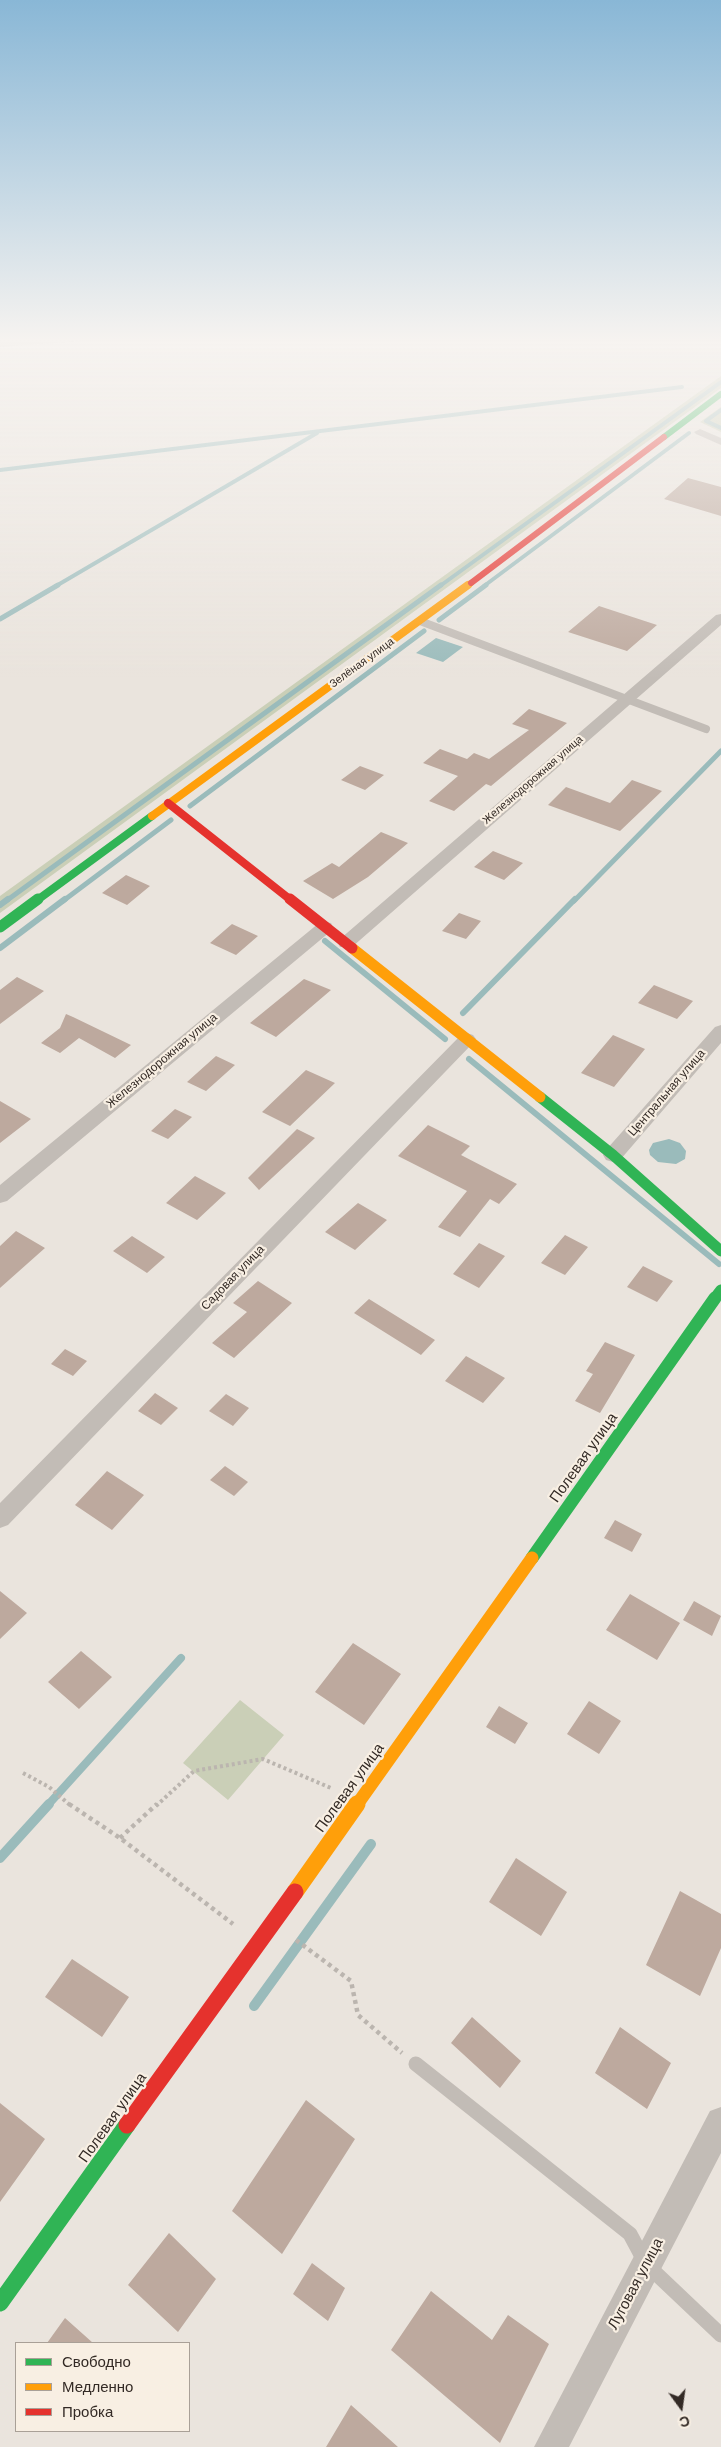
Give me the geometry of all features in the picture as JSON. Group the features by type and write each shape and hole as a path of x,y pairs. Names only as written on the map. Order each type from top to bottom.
{"street":[{"name":"Зелёная улица","path":"0,926 420,621 644,452"},
{"name":"Железнодорожная улица","path":"346,943 721,618"},
{"path":"168,803 613,1155 721,1251"},
{"name":"Железнодорожная улица","path":"0,1196 325,927"},
{"name":"Центральная улица","path":"613,1155 721,1032"},
{"name":"Садовая улица","path":"0,1518 467,1039"},
{"name":"Полевая улица","path":"0,2303 360,1800 721,1290"},
{"name":"Луговая улица","path":"551,2447 721,2122"}],"lane":[{"path":"420,621 706,729"},
{"path":"416,2064 630,2234 646,2264 721,2336"}],"path":[{"path":"120,1838 194,1771 263,1760 360,1800"},
{"path":"24,1773 49,1787 67,1803 120,1838 257,1942"},
{"path":"288,1934 351,1981 358,2015 416,2064"}],"green space":[{"path":"615,452 633,452 0,913 0,896"},
{"path":"240,1700 284,1735 228,1800 183,1763"}],"water":[{"path":"436,638 463,647 443,662 416,653"},
{"path":"669,1139 680,1143 686,1151 685,1159 676,1164 658,1162 650,1155 649,1150 653,1143"}],"building":[{"path":"688,478 721,487 721,516 664,499"},
{"path":"599,606 657,625 627,651 568,632"},
{"path":"529,709 567,723 491,786 486,784 454,811 429,801 458,776 423,763 440,749 467,759 474,753 489,759 529,730 512,724"},
{"path":"360,766 384,775 365,790 341,780"},
{"path":"632,780 662,791 620,831 548,805 566,787 610,803"},
{"path":"381,832 408,843 368,877 333,899 303,881 332,863 339,867"},
{"path":"493,851 523,863 504,880 474,867"},
{"path":"126,875 150,886 127,905 102,893"},
{"path":"459,913 481,921 466,939 442,931"},
{"path":"232,924 258,936 236,955 210,943"},
{"path":"17,977 44,991 0,1024 0,990"},
{"path":"304,979 331,990 276,1037 250,1023"},
{"path":"654,985 693,1001 677,1019 638,1003"},
{"path":"66,1014 131,1045 115,1058 79,1038 60,1053 41,1043 60,1028"},
{"path":"613,1035 645,1049 614,1087 581,1073"},
{"path":"216,1056 235,1065 206,1091 187,1082"},
{"path":"306,1070 335,1083 290,1126 262,1112"},
{"path":"0,1101 31,1119 0,1143"},
{"path":"175,1109 192,1117 168,1139 151,1131"},
{"path":"428,1125 470,1146 461,1155 517,1184 499,1204 490,1199 460,1237 438,1227 467,1191 398,1156"},
{"path":"297,1129 315,1138 259,1190 248,1178"},
{"path":"195,1176 226,1193 197,1220 166,1203"},
{"path":"358,1203 387,1220 355,1250 325,1232"},
{"path":"16,1231 45,1248 0,1288 0,1246"},
{"path":"565,1235 588,1247 565,1275 541,1263"},
{"path":"132,1236 165,1257 147,1273 113,1251"},
{"path":"479,1243 505,1256 479,1288 453,1274"},
{"path":"643,1266 673,1281 657,1302 627,1287"},
{"path":"258,1281 292,1303 234,1358 212,1343 247,1312 233,1303"},
{"path":"369,1299 435,1340 421,1355 354,1313"},
{"path":"605,1342 635,1355 600,1413 575,1401 593,1374 586,1371"},
{"path":"65,1349 87,1361 73,1376 51,1364"},
{"path":"466,1356 505,1378 483,1403 445,1381"},
{"path":"155,1393 178,1408 161,1425 138,1411"},
{"path":"226,1394 249,1408 233,1426 209,1411"},
{"path":"225,1466 248,1482 234,1496 210,1480"},
{"path":"107,1471 144,1495 112,1530 75,1505"},
{"path":"615,1520 642,1534 632,1552 604,1538"},
{"path":"0,1591 27,1613 0,1639"},
{"path":"630,1594 680,1623 657,1660 606,1630"},
{"path":"694,1601 721,1616 712,1636 683,1620"},
{"path":"353,1643 401,1674 364,1725 315,1692"},
{"path":"81,1651 112,1677 79,1709 48,1682"},
{"path":"589,1701 621,1721 599,1754 567,1734"},
{"path":"499,1706 528,1723 515,1744 486,1727"},
{"path":"516,1858 567,1892 541,1936 489,1902"},
{"path":"680,1891 721,1914 721,1948 700,1996 646,1965"},
{"path":"72,1959 129,1997 102,2037 45,1997"},
{"path":"472,2017 521,2061 500,2088 451,2043"},
{"path":"620,2027 671,2063 647,2109 595,2073"},
{"path":"306,2100 355,2139 282,2254 232,2211"},
{"path":"0,2103 45,2139 0,2202"},
{"path":"169,2233 216,2279 178,2332 128,2285"},
{"path":"312,2263 345,2288 328,2321 293,2294"},
{"path":"431,2291 492,2340 508,2315 549,2344 500,2443 391,2350"},
{"path":"65,2318 92,2342 48,2342"},
{"path":"351,2405 398,2447 326,2447"}],"waterway":[{"path":"0,470 146,452"},
{"path":"56,586 284,452"},
{"path":"440,586 624,452"},
{"path":"484,586 663,452"},
{"path":"0,619 58,585"},
{"path":"6,901 441,585"},
{"path":"439,620 486,585"},
{"path":"190,806 424,631"},
{"path":"574,901 721,751"},
{"path":"63,901 171,820"},
{"path":"0,905 8,899"},
{"path":"0,948 65,899"},
{"path":"463,1013 575,899"},
{"path":"325,941 445,1039"},
{"path":"469,1059 719,1264"},
{"path":"47,1806 181,1658"},
{"path":"0,1858 49,1804"},
{"path":"254,2006 371,1844"}],"traffic: fast":[{"path":"0,927 152,816"},
{"path":"540,1097 613,1155 721,1251"},
{"path":"532,1558 721,1290"},
{"path":"0,2303 127,2125"}],"traffic: slow":[{"path":"152,816 471,583"},
{"path":"352,948 540,1097"},
{"path":"295,1892 532,1558"}],"traffic: jam":[{"path":"471,583 644,452"},
{"path":"168,803 352,948"},
{"path":"127,2125 295,1892"}]}
